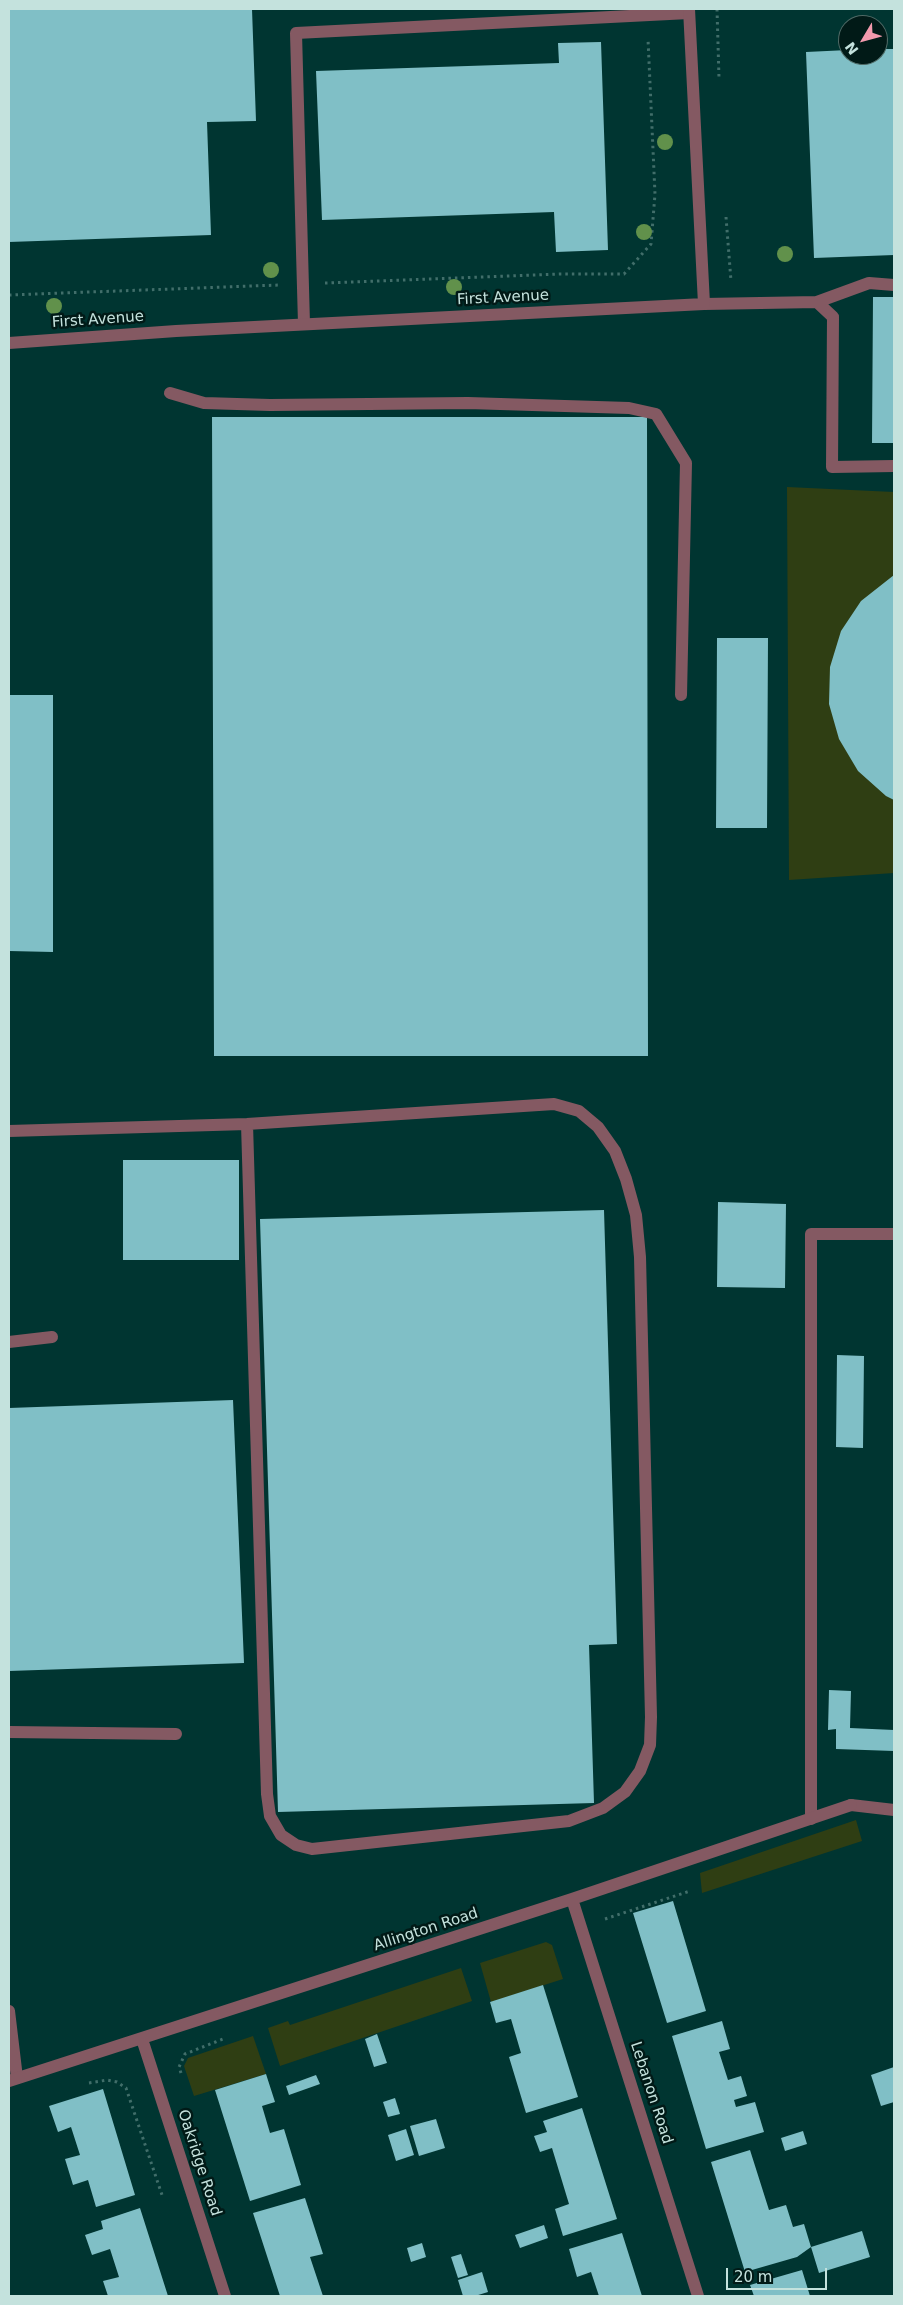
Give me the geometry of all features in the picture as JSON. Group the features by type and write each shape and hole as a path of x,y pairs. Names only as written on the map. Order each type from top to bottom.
{"street":[{"path":"304,324 296,33 647,15 689,11 704,304"},
{"name":"First Avenue","path":"9,343 304,324 704,304 817,302 869,283 894,285"},
{"path":"817,302 832,317 832,467 894,466"},
{"path":"170,393 204,403 270,406 468,403 629,408 656,414 686,463 681,695"},
{"path":"9,1131 248,1124 554,1104 579,1111 598,1127 614,1151 626,1179 636,1215 640,1257 651,1717 650,1745 640,1771 625,1792 603,1808 569,1821 312,1849 296,1845 281,1835 270,1816 266,1785 248,1124"},
{"path":"811,1819 811,1234 894,1234"},
{"path":"9,1342 52,1338"},
{"path":"9,1732 176,1734"},
{"name":"Allington Road","path":"13,2080 572,1899 851,1805 894,1810"},
{"name":"Lebanon Road","path":"572,1899 698,2296"},
{"path":"9,2010 13,2080"},
{"name":"Oakridge Road","path":"142,2039 225,2296"}],"path":[{"path":"717,9 719,82"},
{"path":"9,295 561,274 624,274 651,244 655,194 647,15"},
{"path":"726,207 733,304"},
{"path":"579,1922 604,1917 690,1891"},
{"path":"604,1917 607,1926"},
{"path":"181,2075 179,2067 185,2054 226,2038"},
{"path":"84,2084 107,2080 117,2082 126,2088 162,2195"}],"green space":[{"path":"787,487 894,492 894,873 789,880"},
{"path":"856,1820 862,1841 702,1893 700,1873"},
{"path":"546,1942 552,1945 563,1979 491,2002 480,1963"},
{"path":"461,1968 472,2001 280,2066 268,2028 288,2021 290,2025"},
{"path":"253,2036 266,2074 194,2096 184,2066 188,2058"}],"building":[{"path":"9,9 252,9 256,121 207,122 211,235 9,242"},
{"path":"601,42 608,250 556,252 554,212 322,220 316,71 559,63 558,43"},
{"path":"888,49 894,49 894,255 814,258 806,52 838,50 838,65 888,65"},
{"path":"873,297 894,297 894,443 872,443"},
{"path":"212,417 647,417 648,1056 214,1056"},
{"path":"894,575 894,800 886,796 858,771 839,739 829,704 830,667 841,631 861,601"},
{"path":"717,638 768,638 767,828 716,828"},
{"path":"9,695 53,695 53,952 9,951"},
{"path":"123,1160 239,1160 239,1260 123,1260"},
{"path":"718,1202 786,1204 785,1288 717,1287"},
{"path":"604,1210 617,1644 589,1645 594,1803 278,1812 260,1219"},
{"path":"837,1355 864,1356 863,1448 836,1447"},
{"path":"233,1400 244,1663 9,1671 9,1408"},
{"path":"829,1690 851,1691 850,1728 894,1730 894,1751 836,1749 836,1729 828,1730"},
{"path":"673,1901 706,2011 667,2023 633,1913"},
{"path":"543,1985 578,2097 526,2113 509,2057 521,2053 511,2019 496,2023 490,2002"},
{"path":"722,2021 730,2049 719,2052 728,2080 741,2076 747,2096 734,2100 736,2107 755,2102 764,2132 706,2149 672,2036"},
{"path":"377,2034 387,2063 374,2067 365,2039"},
{"path":"894,2067 894,2102 881,2106 871,2075"},
{"path":"266,2074 275,2102 262,2106 270,2133 284,2129 301,2185 250,2201 215,2090"},
{"path":"316,2075 320,2084 289,2095 286,2086"},
{"path":"103,2089 135,2195 96,2207 88,2180 73,2185 65,2159 80,2155 71,2127 58,2132 49,2106"},
{"path":"395,2098 400,2114 388,2117 383,2102"},
{"path":"582,2108 617,2219 563,2236 555,2209 569,2204 552,2148 540,2152 534,2136 547,2132 543,2121"},
{"path":"436,2119 445,2148 419,2156 410,2126"},
{"path":"406,2129 414,2155 396,2161 388,2135"},
{"path":"803,2131 807,2144 785,2151 781,2138"},
{"path":"750,2150 769,2210 786,2205 793,2227 804,2224 811,2247 797,2257 745,2272 711,2162"},
{"path":"305,2198 323,2254 310,2257 323,2296 280,2296 253,2213"},
{"path":"140,2208 168,2296 108,2296 103,2281 119,2277 110,2249 92,2255 85,2235 103,2229 101,2221"},
{"path":"544,2225 548,2238 520,2248 515,2235"},
{"path":"862,2231 870,2257 819,2273 811,2247"},
{"path":"622,2233 642,2296 599,2296 591,2272 577,2277 569,2249"},
{"path":"422,2243 426,2257 411,2262 407,2248"},
{"path":"461,2254 468,2275 458,2278 451,2257"},
{"path":"802,2270 810,2296 754,2296 750,2285"},
{"path":"482,2272 488,2292 475,2296 463,2296 458,2280"}]}
